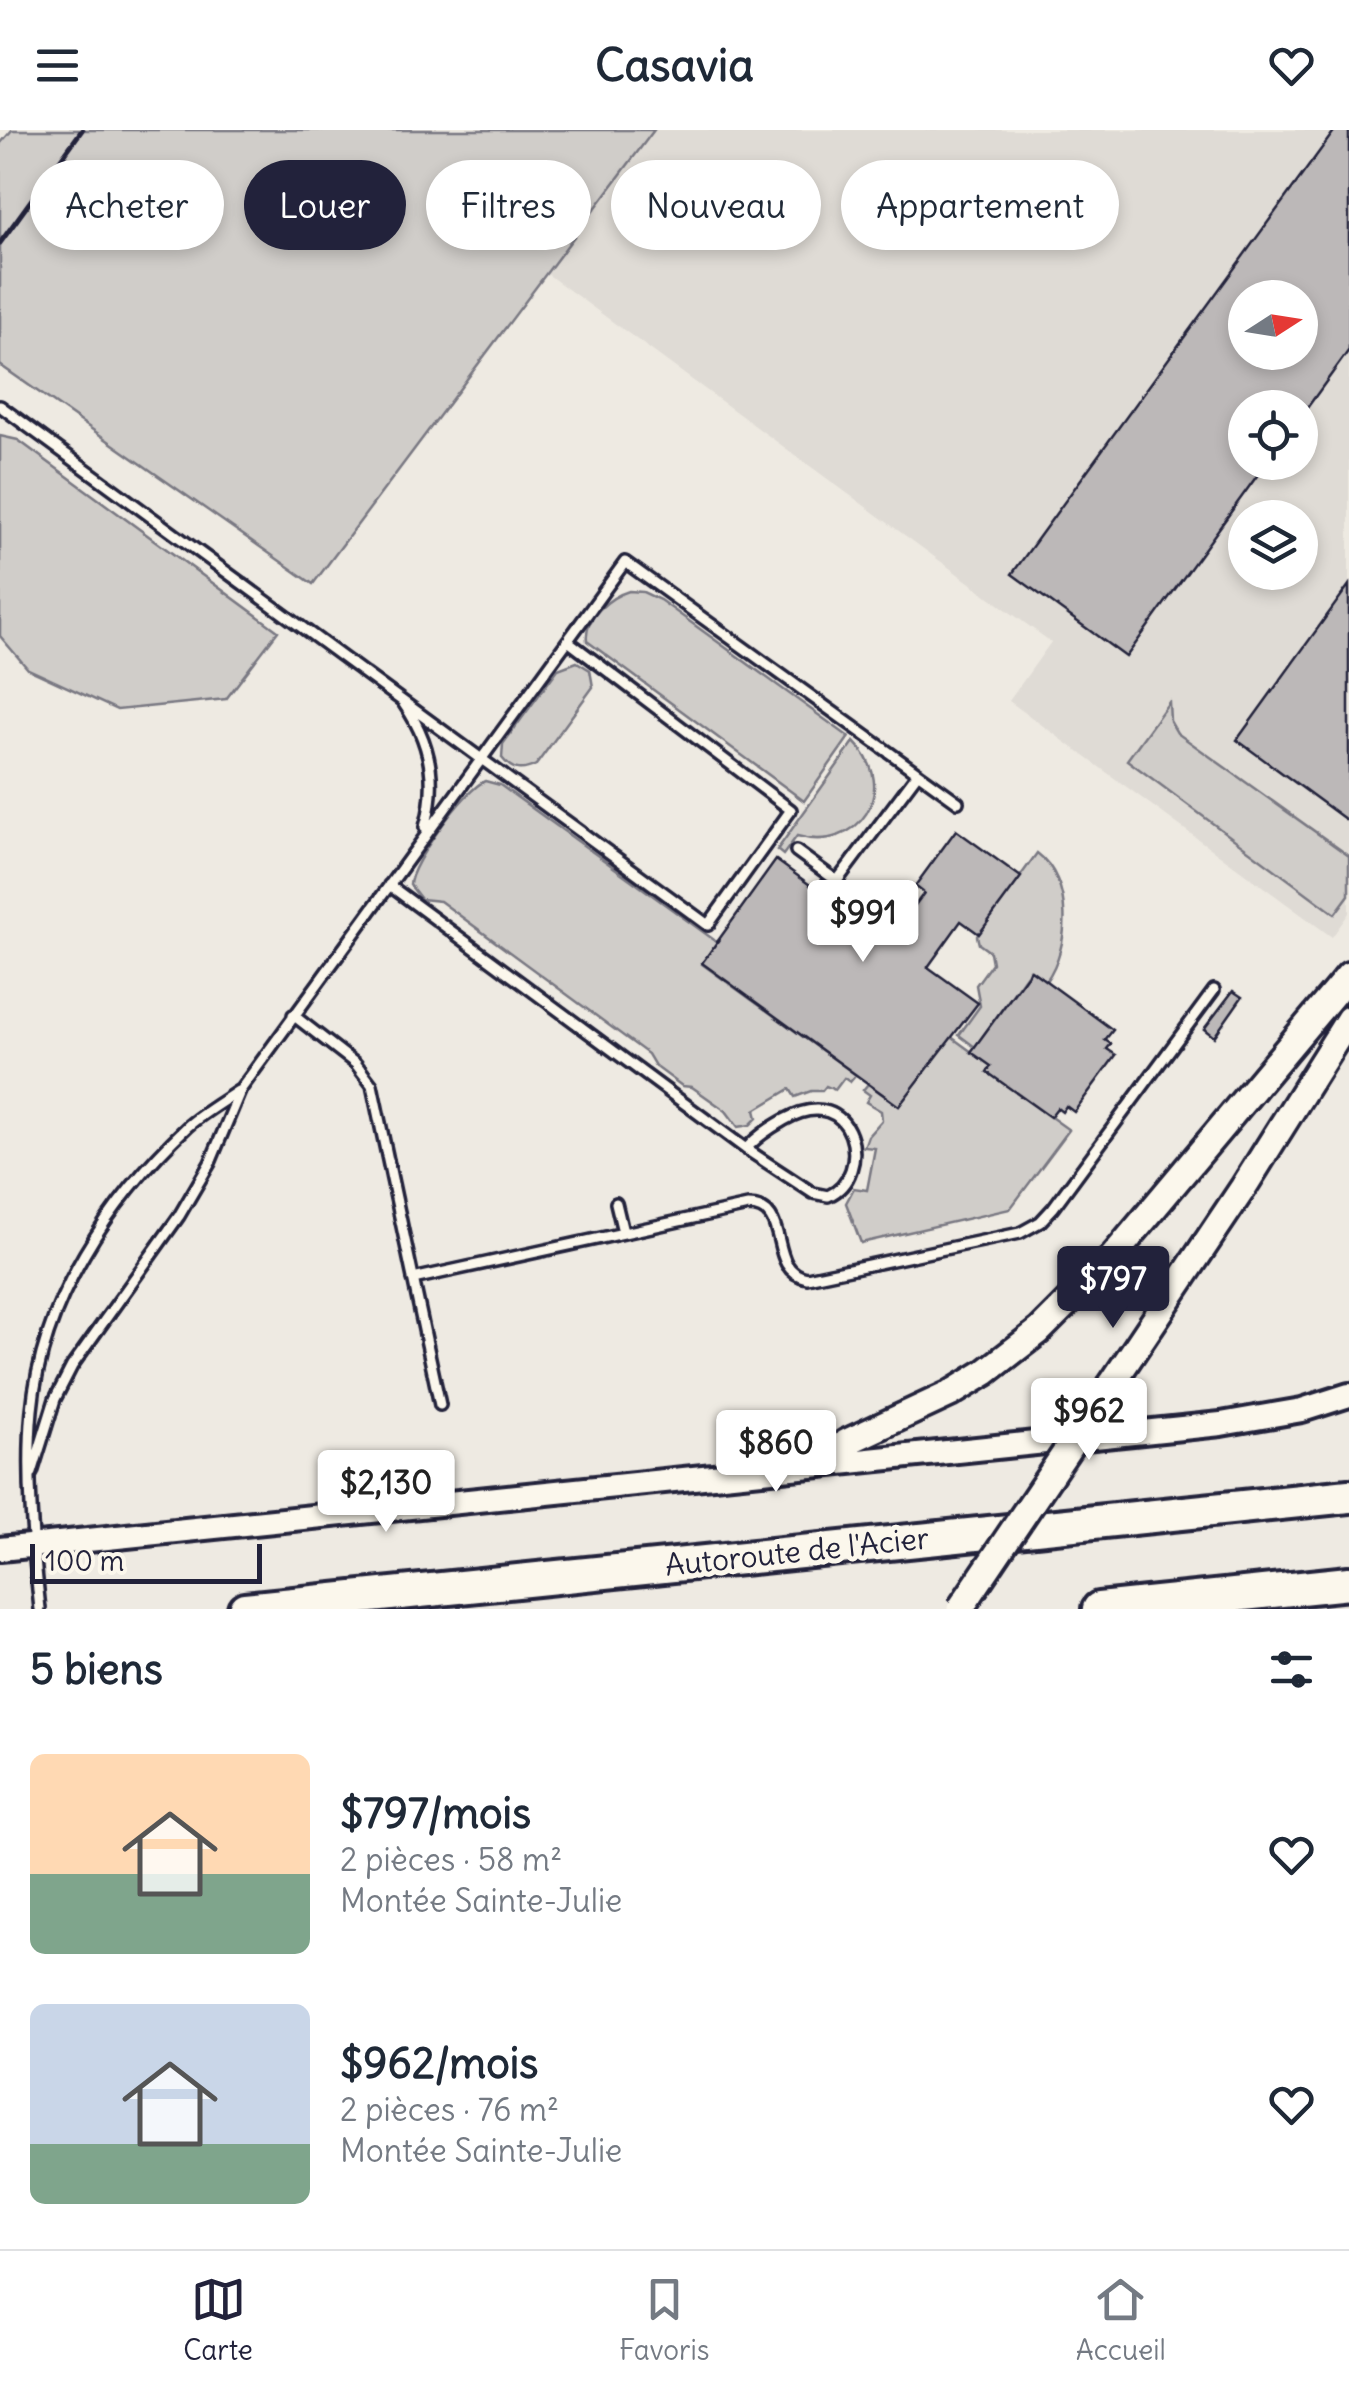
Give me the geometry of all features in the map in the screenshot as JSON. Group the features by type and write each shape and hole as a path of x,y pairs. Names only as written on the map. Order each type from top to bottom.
{"highway":[{"name":"Autoroute de l'Acier","path":"244,1609 1349,1496"},
{"path":"1099,1609 1349,1583"}],"main road":[{"path":"813,1464 847,1442 959,1389 1039,1331 1111,1258 1349,975"},
{"path":"960,1609 1306,1090 1349,1019"},
{"path":"1306,1090 1349,1059"}],"street":[{"path":"0,1549 1253,1420 1349,1395"}],"lane":[{"path":"0,406 708,924 791,810 568,640"},
{"path":"0,416 25,424"},
{"path":"32,1473 55,1398 72,1366 178,1216 210,1163 241,1089 625,562 958,802"},
{"path":"400,698 418,726 432,770 431,801 423,836"},
{"path":"796,850 838,881 918,772"},
{"path":"388,885 746,1149 821,1196 842,1187 848,1177 853,1147 845,1121 827,1109 818,1108 798,1112 770,1128 746,1149"},
{"path":"413,1278 758,1206 774,1220 787,1267 807,1278 1027,1231 1053,1208 1214,990"},
{"path":"293,1015 356,1064 372,1085 440,1405"},
{"path":"40,1609 33,1546 32,1410 39,1370 68,1280 152,1164 191,1123 241,1089"},
{"path":"616,1203 623,1232"}],"shaded area":[{"path":"12,130 654,130 631,160 611,160 611,187 591,214 591,160 426,160 426,250 564,250 313,584 0,365 0,144"},
{"path":"350,130 1349,130 1349,913 1332,937 1009,701 1051,642 514,250 591,250 591,160 426,160 426,186 406,171 406,160 391,160"},
{"path":"0,436 18,440 278,631 226,699 117,710 28,669 0,636"},
{"path":"629,591 660,600 849,737 804,801 587,641 589,624 599,610"},
{"path":"577,662 590,670 593,687 536,765 513,768 502,758 503,744 558,669"},
{"path":"1169,702 1170,721 1177,733 1349,856 1349,895 1335,914 1127,760"},
{"path":"854,742 868,760 874,779 873,797 866,813 855,827 839,836 797,836 783,855 777,850"},
{"path":"485,781 500,785 717,942 702,964 856,1075 850,1082 844,1078 835,1090 826,1086 822,1091 795,1097 790,1089 755,1110 757,1118 750,1125 738,1127 726,1111 692,1087 682,1086 655,1066 648,1054 440,901 421,899 410,885 419,861 453,811"},
{"path":"1037,853 1049,865 1062,896 1064,932 1060,950 1046,981 1030,970 975,1047 959,1035 980,1006 976,985 992,963 990,952 979,944 977,936"},
{"path":"950,1036 991,1066 988,1072 1069,1130 1010,1209 861,1243 846,1203 854,1188 867,1190 875,1148 864,1147 882,1120 881,1111 866,1102 870,1095 863,1090 868,1084 899,1106"}],"building":[{"path":"1335,130 1349,130 1349,350 1318,393 1228,390 1228,480 1254,480 1240,500 1228,500 1228,516 1126,657 1012,574"},
{"path":"1349,585 1349,822 1237,740"},
{"path":"956,830 1021,877 979,934 961,921 928,967 978,1003 899,1106 702,963 776,860 888,942 924,893 915,886"},
{"path":"1031,970 1113,1030 1105,1040 1111,1044 1107,1049 1116,1055 1074,1112 1066,1106 1062,1112 1057,1108 1050,1117 987,1072 991,1066 971,1052"},
{"path":"1233,991 1242,997 1214,1037 1204,1029"}],"railway":[{"path":"0,243 82,130"}]}
